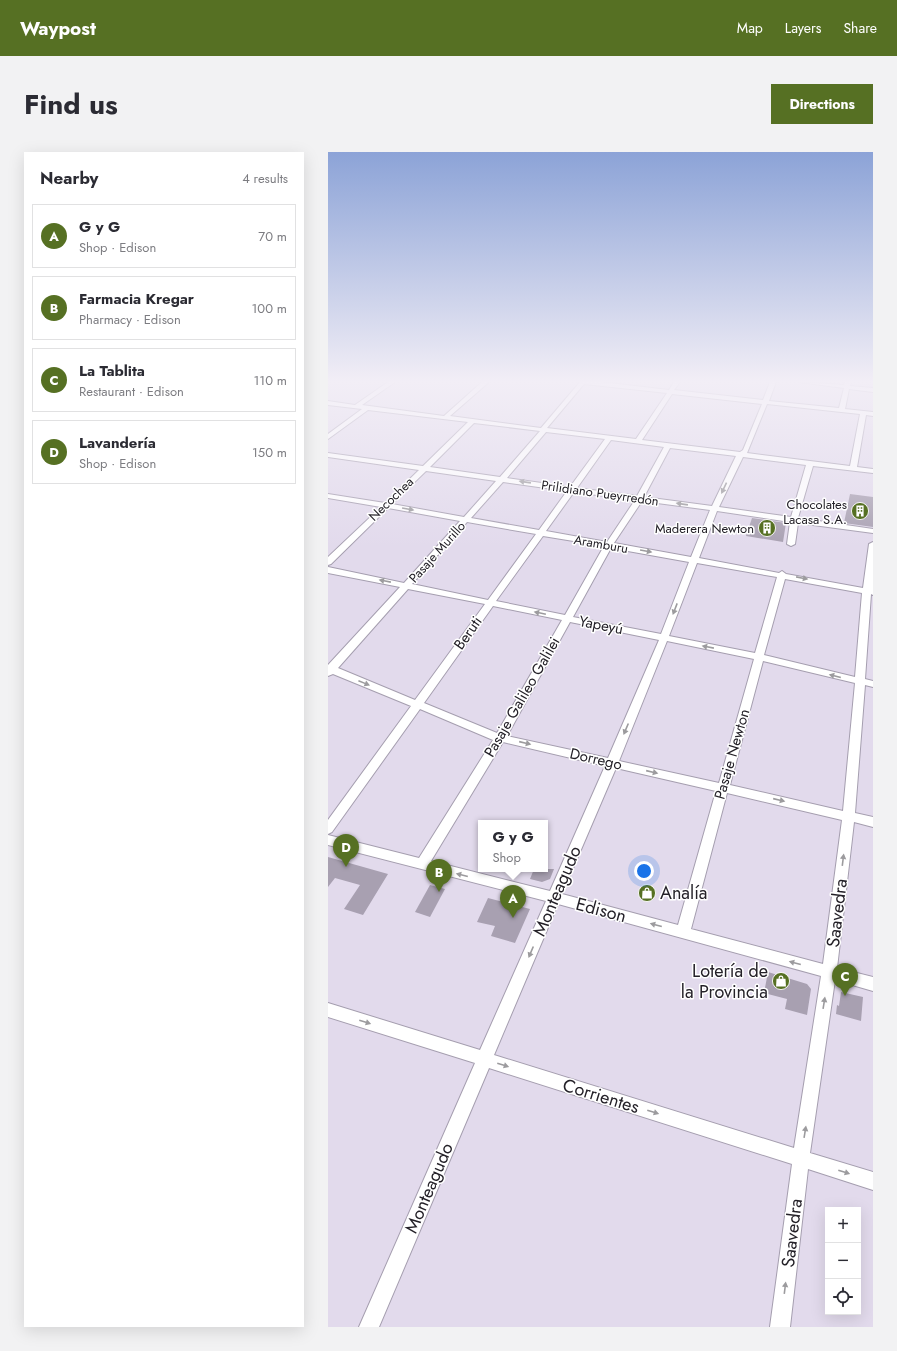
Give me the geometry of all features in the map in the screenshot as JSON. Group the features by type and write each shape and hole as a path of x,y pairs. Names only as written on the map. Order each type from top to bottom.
{"street":[{"name":"Necochea","path":"328,562 456,437"},
{"name":"Pasaje Murillo","path":"329,670 407,586 503,479 538,437"},
{"path":"600,437 873,471"},
{"path":"638,442 641,437"},
{"name":"Monteagudo","path":"369,1327 612,763 664,638 714,509 739,457 743,455 751,437"},
{"path":"853,469 859,437"},
{"name":"Beruti","path":"328,829 419,704 490,602 542,534 609,438"},
{"name":"Pasaje Galileo Galilei","path":"422,864 500,738 609,545 640,498 668,446"},
{"name":"Prilidiano Pueyrredón","path":"328,455 873,531"},
{"path":"792,544 794,520 810,463"},
{"name":"Aramburu","path":"328,496 466,519 542,534 782,574 870,591"},
{"name":"Saavedra","path":"780,1327 801,1158 829,972 867,683 873,544"},
{"name":"Yapeyú","path":"328,570 759,657 867,683"},
{"name":"Pasaje Newton","path":"682,933 782,574"},
{"name":"Dorrego","path":"329,670 419,704 500,738 873,822"},
{"name":"Edison","path":"328,840 555,898 873,984"},
{"name":"Corrientes","path":"328,1010 873,1181"}],"building":[{"name":"Chocolates Lacasa S.A.","path":"850,494 873,497 873,527 844,523"},
{"name":"Maderera Newton","path":"752,518 786,523 783,542 746,536"},
{"path":"328,857 388,874 363,915 344,909 360,885 335,878 328,887"},
{"path":"548,869 554,869 550,879 542,882 530,879 533,872 548,872"},
{"path":"430,885 445,889 430,917 415,912"},
{"path":"488,898 530,909 515,943 491,936 495,926 477,922"},
{"path":"768,972 807,984 811,989 807,1015 785,1009 787,999 764,993"},
{"path":"841,992 863,997 861,1021 836,1014"}],"place":[{"name":"Chocolates Lacasa S.A.","path":"860,511"},
{"name":"Maderera Newton","path":"767,528"},
{"name":"Lavandería","path":"346,867"},
{"name":"Farmacia Kregar","path":"439,892"},
{"name":"Analía","path":"647,893"},
{"name":"G y G","path":"513,918"},
{"name":"Lotería de la Provincia","path":"781,981"},
{"name":"La Tablita","path":"845,996"}]}
